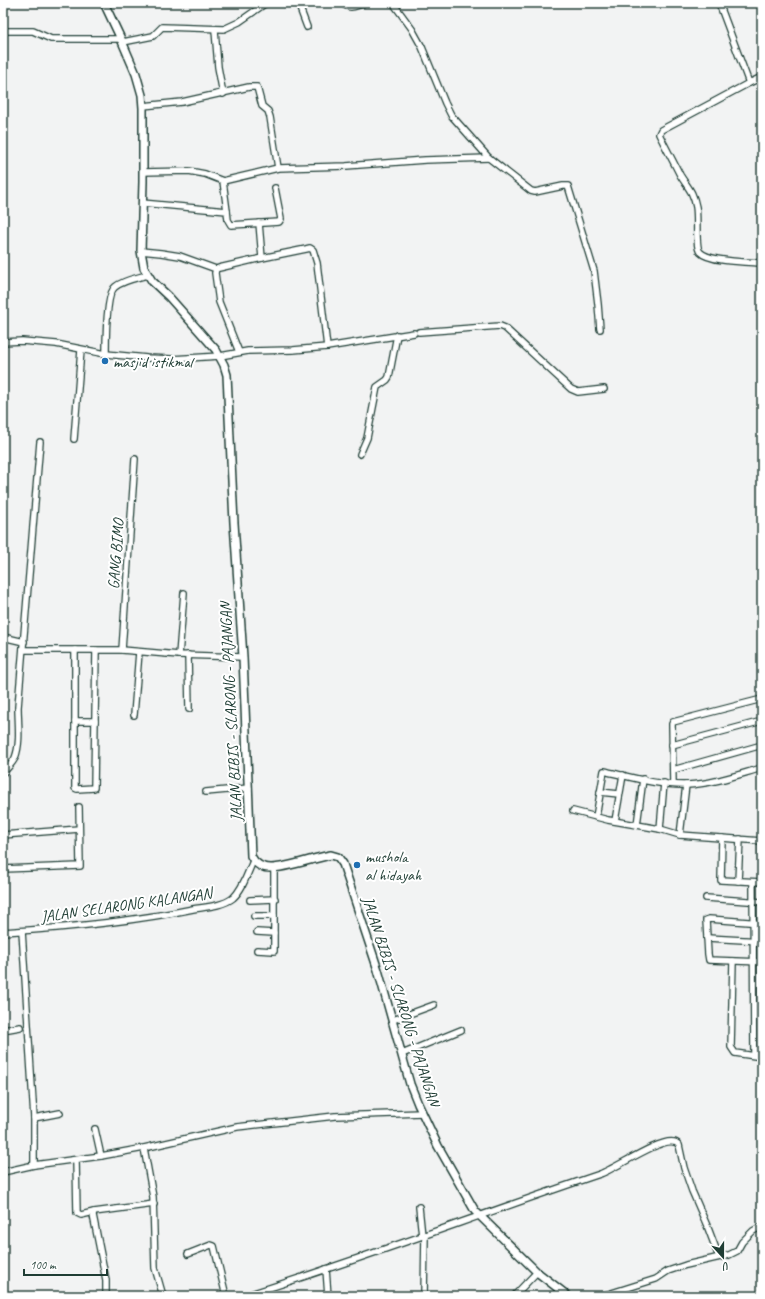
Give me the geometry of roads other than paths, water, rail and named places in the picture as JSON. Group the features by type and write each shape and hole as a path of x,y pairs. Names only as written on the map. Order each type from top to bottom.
{"main road":[{"name":"JALAN BIBIS - SLARONG - PAJANGAN","path":"104,3 122,40 136,74 143,106 142,261 147,275 210,343 220,356 228,382 234,523 243,657 250,851 253,861 257,865 274,868 326,856 335,856 340,860 350,884 393,1020 410,1084 422,1113 456,1179 475,1211 537,1272 568,1296"}],"street":[{"path":"3,31 33,31 51,39 122,40 156,35 162,27 215,30 224,29 239,22 266,3"},
{"path":"298,3 307,27"},
{"path":"342,3 351,7 365,3"},
{"path":"394,3 412,29 422,47 451,115 489,158 531,191 535,192 568,186 594,271 600,329"},
{"path":"719,3 749,83"},
{"path":"215,30 218,67 223,94"},
{"path":"762,77 661,130 659,134 694,196 698,223 697,245 699,251 713,258 725,261 762,264"},
{"path":"143,106 182,102 255,86 259,89 262,106 268,111 270,117 278,168"},
{"path":"143,172 189,171 205,174 223,181 278,168 346,166 425,160 489,158"},
{"path":"223,181 228,220 231,225 281,221 275,188"},
{"path":"142,203 227,211"},
{"path":"259,223 262,258"},
{"path":"141,251 180,256 216,269 310,248 313,250 317,263 327,347"},
{"path":"216,269 214,273 219,302 238,352"},
{"path":"106,354 107,319 110,292 119,284 147,275"},
{"path":"3,342 22,341 56,344 106,354 166,358 220,356 238,352 327,347 416,332 500,326 505,328 571,389 578,392 604,389"},
{"path":"360,454 367,438 377,387 389,377 397,335"},
{"path":"74,439 81,350"},
{"path":"3,773 13,762 17,748 23,650 40,442"},
{"name":"GANG BIMO","path":"122,650 135,459"},
{"path":"179,655 184,593"},
{"path":"3,637 24,642"},
{"path":"23,650 122,650 179,655 243,657"},
{"path":"75,650 75,786 77,789 94,788 96,650"},
{"path":"134,715 139,652"},
{"path":"188,655 189,709"},
{"path":"673,784 673,722 762,699"},
{"path":"75,721 95,721"},
{"path":"672,745 762,721"},
{"path":"672,770 762,745"},
{"path":"596,817 604,771 664,783 686,785 712,782 762,768"},
{"path":"615,821 623,775"},
{"path":"637,825 643,779"},
{"path":"660,829 664,783"},
{"path":"680,834 686,785"},
{"path":"206,792 248,788"},
{"path":"600,792 619,794"},
{"path":"3,868 79,867 79,807"},
{"path":"573,811 680,834 762,841 762,881 753,882 723,880 720,878 722,838"},
{"path":"3,835 79,829"},
{"path":"738,881 740,839"},
{"name":"JALAN SELARONG KALANGAN","path":"3,932 113,922 177,913 224,903 232,899 238,892 253,861"},
{"path":"257,950 274,951 274,868"},
{"path":"753,882 754,1055"},
{"path":"706,898 762,902"},
{"path":"250,900 275,900"},
{"path":"254,916 274,916"},
{"path":"762,923 706,920 708,958 710,961 762,962"},
{"path":"22,931 34,1118 34,1165"},
{"path":"257,932 274,933"},
{"path":"707,938 762,940"},
{"path":"733,961 731,1047 735,1053 762,1056"},
{"path":"393,1020 434,1005"},
{"path":"3,1030 20,1027"},
{"path":"402,1054 461,1030"},
{"path":"34,1118 60,1113"},
{"path":"3,1172 34,1165 76,1160 144,1148 237,1127 335,1116 422,1113"},
{"path":"95,1129 101,1156"},
{"path":"244,1296 262,1293 326,1268 605,1172 644,1151 667,1142 674,1142 679,1145 684,1168 692,1191 719,1257"},
{"path":"144,1148 154,1204 155,1268 163,1296"},
{"path":"76,1160 77,1212 81,1215 154,1204"},
{"path":"419,1207 423,1235 424,1296"},
{"path":"94,1212 93,1215 106,1280 106,1296"},
{"path":"602,1296 656,1279 668,1271 730,1255 737,1251 742,1242 752,1231 762,1226"},
{"path":"188,1254 211,1245 214,1246 226,1296"},
{"path":"326,1268 328,1296"},
{"path":"514,1296 537,1272"}],"place":[{"name":"masjid istikmal","path":"105,361"},
{"name":"mushola al hidayah","path":"357,865"}]}
